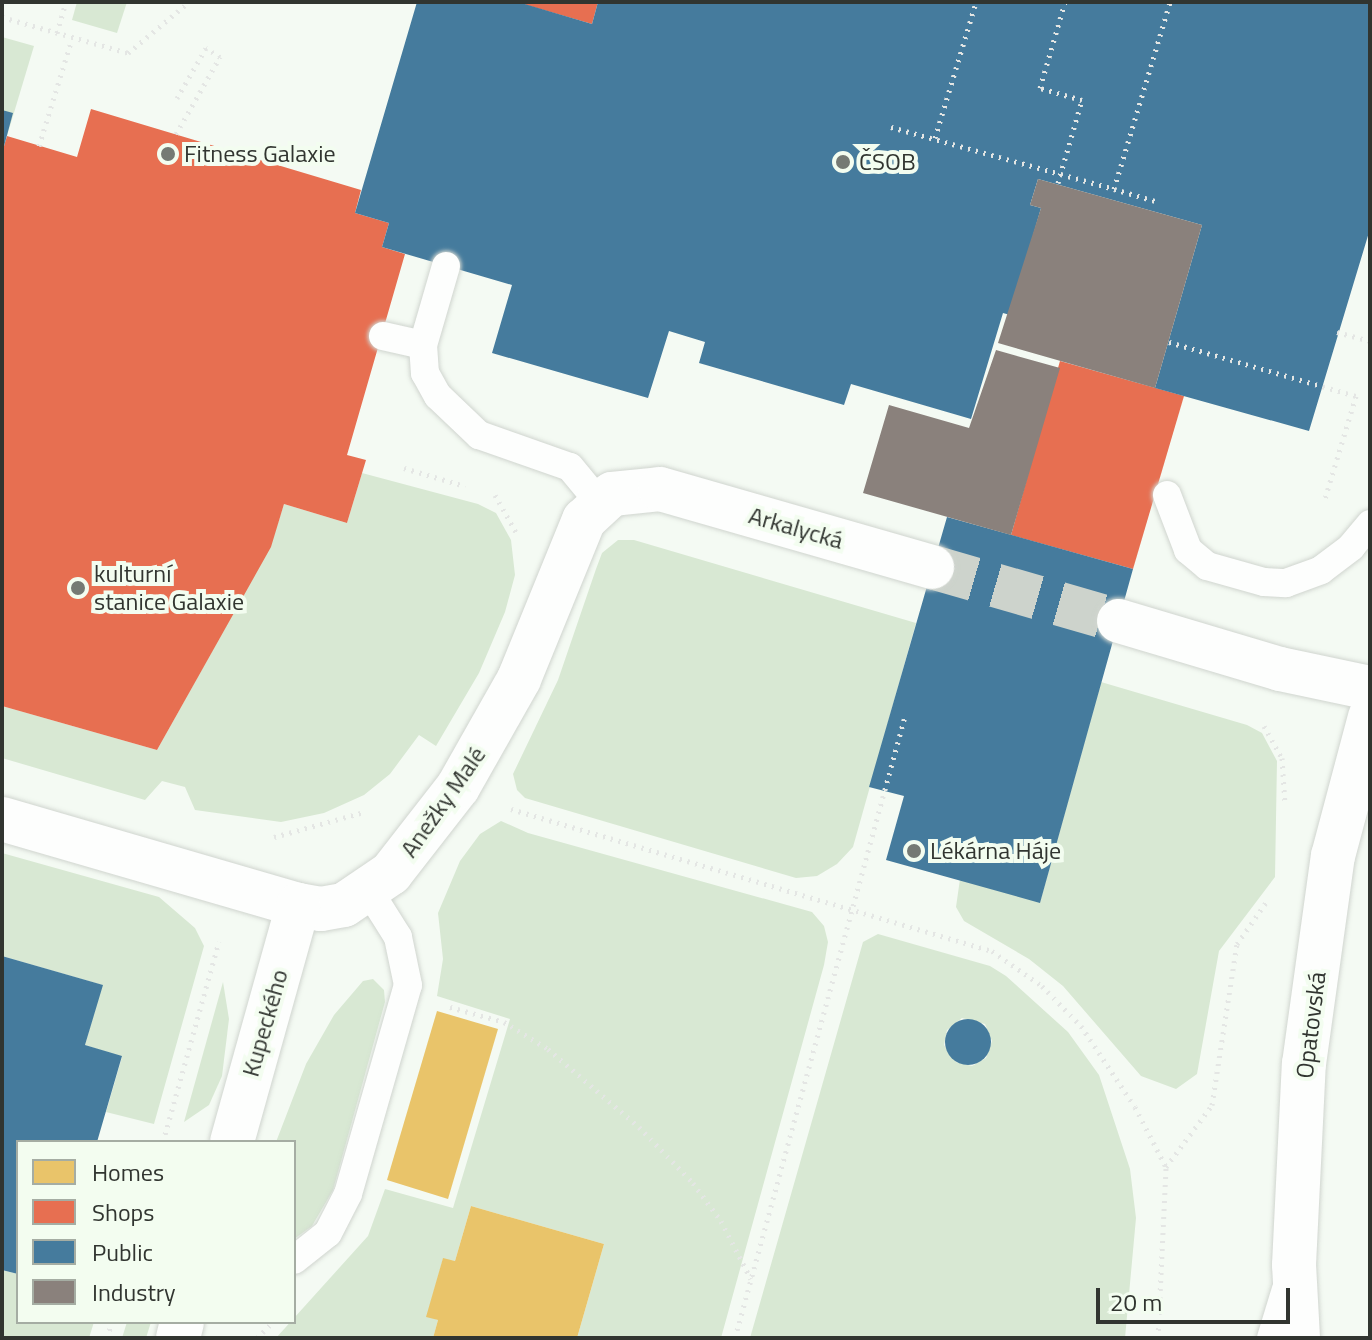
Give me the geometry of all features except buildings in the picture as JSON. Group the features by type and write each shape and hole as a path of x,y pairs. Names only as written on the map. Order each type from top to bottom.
{"street":[{"name":"Arkalycká","path":"599,502 629,489 660,489 932,567"},
{"name":"Anežky Malé","path":"2,819 298,905 344,905 369,891 416,845 458,787 519,679 566,555 599,502"},
{"path":"1119,621 1280,669 1370,688"},
{"name":"Opatovská","path":"1298,1338 1294,1265 1304,1064 1333,856 1370,717"},
{"name":"Kupeckého","path":"233,1140 298,905"}],"lane":[{"path":"446,266 423,345 425,373 456,417 479,435 570,467 599,502"},
{"path":"383,336 423,345"},
{"path":"1167,495 1188,550 1207,566 1264,582 1286,583 1321,570 1351,547 1370,524"},
{"path":"296,1258 328,1233 348,1194 408,985 398,937 369,891"},
{"path":"1271,1338 1294,1265"}],"path":[{"path":"57,33 66,2"},
{"path":"2,17 128,53 189,2"},
{"path":"935,138 976,2"},
{"path":"1058,183 1082,100 1040,88 1065,2"},
{"path":"1114,189 1170,2"},
{"path":"39,146 72,39"},
{"path":"176,134 220,57 206,48 177,98"},
{"path":"891,127 1159,202"},
{"path":"1337,332 1370,341"},
{"path":"1169,342 1356,396 1324,505"},
{"path":"735,1338 905,716"},
{"path":"1264,726 1282,758 1286,814"},
{"path":"458,787 490,809 509,808 992,951 1042,986 1081,1026 1135,1107 1166,1167 1158,1338"},
{"path":"164,1140 248,837 288,836 369,809"},
{"path":"1166,1167 1212,1105 1237,944 1272,895"},
{"path":"445,1005 504,1022 548,1049 639,1127 702,1196 751,1280"}],"green space":[{"path":"77,2 127,2 117,33 72,20"},
{"path":"2,37 34,46 7,136 2,135"},
{"path":"362,473 478,504 496,513 511,540 515,575 505,612 479,673 436,746 419,735 390,774 364,795 324,813 281,822 195,810 185,787 162,781 145,800 2,758 2,706 157,750 270,547 284,504 347,523"},
{"path":"618,540 634,540 916,623 853,847 837,864 817,876 796,878 525,798 517,790 513,774 558,680 602,553"},
{"path":"1101,682 1247,725 1262,733 1277,761 1275,877 1219,951 1197,1074 1176,1089 1141,1076 1063,986 1029,959 964,921 956,907 960,879 1040,902"},
{"path":"501,821 528,833 812,912 824,926 828,942 824,965 721,1338 577,1338 604,1244 471,1206 455,1261 443,1259 427,1316 438,1320 433,1338 276,1338 289,1324 296,1324 296,1316 368,1236 385,1189 453,1208 510,1019 437,996 443,959 438,913 460,861 480,834"},
{"path":"2,853 159,897 195,928 204,946 154,1124 106,1112 122,1057 85,1045 102,985 2,956"},
{"path":"878,934 990,966 1006,976 1068,1032 1099,1075 1130,1169 1136,1218 1125,1338 750,1338 863,942","holes":["962,1018 985,1024 992,1041 986,1058 972,1066 956,1062 944,1045 947,1030"]},
{"path":"373,979 384,990 385,1002 333,1190 312,1226 296,1238 296,1140 277,1140 306,1064 334,1015 363,981"},
{"path":"223,982 229,1019 222,1076 209,1105 184,1122"},
{"path":"2,1270 16,1274 16,1324 93,1324 89,1338 2,1338"},
{"path":"126,1324 150,1324 146,1338 122,1338"}],"tunnel":[{"path":"932,567 1119,621"}],"place":[{"name":"Fitness Galaxie","path":"168,154"},
{"name":"ČSOB","path":"843,162"},
{"name":"kulturní stanice Galaxie","path":"78,588"},
{"name":"Lékárna Háje","path":"914,851"}]}
